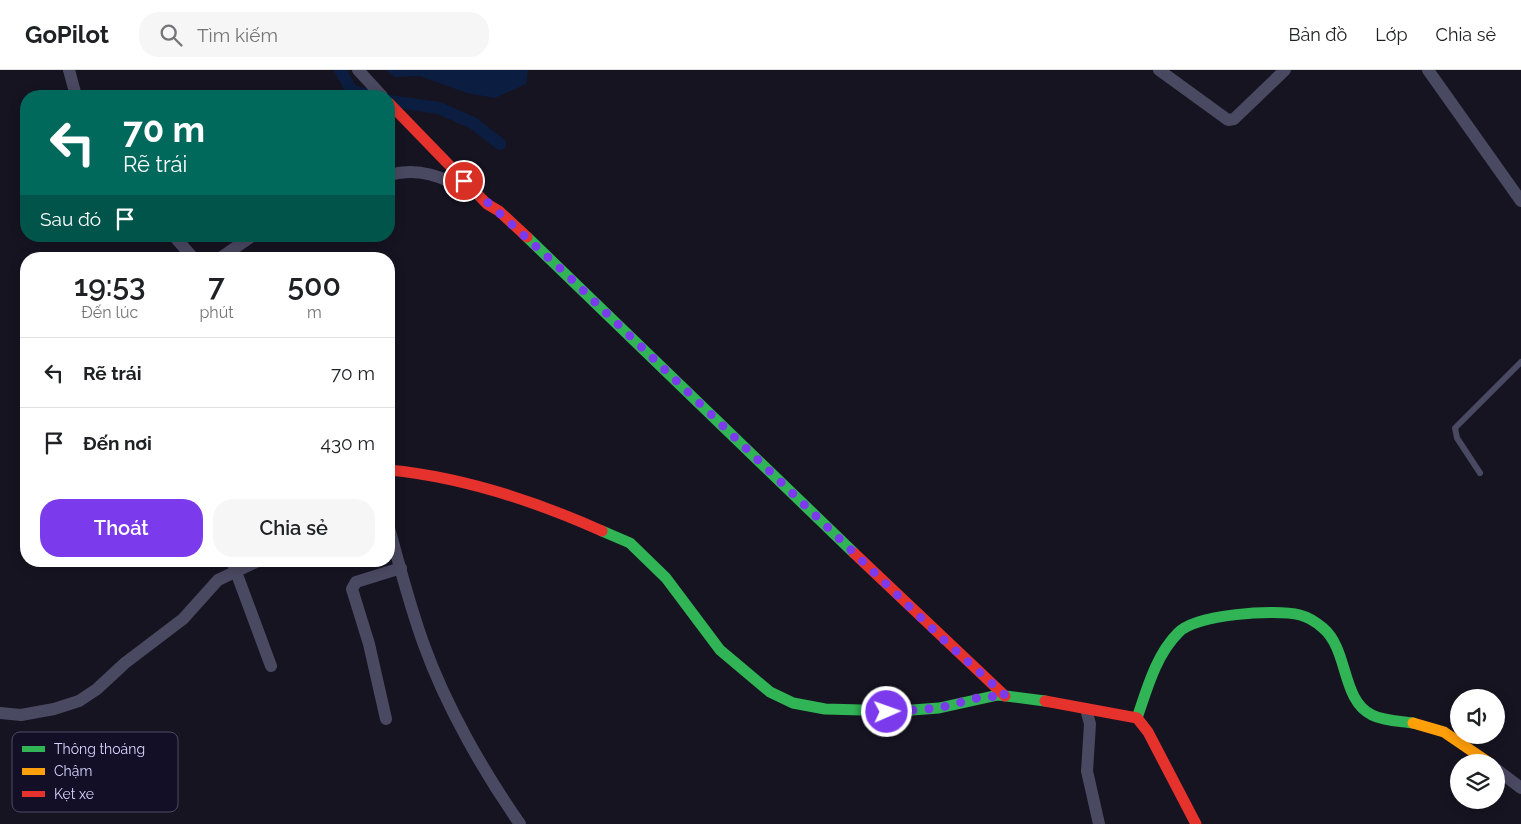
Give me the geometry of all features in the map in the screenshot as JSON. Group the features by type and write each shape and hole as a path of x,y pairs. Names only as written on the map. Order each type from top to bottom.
{"street":[{"path":"69,70 74,90"},
{"path":"358,70 376,90"},
{"path":"1159,70 1225,119 1231,120 1284,70"},
{"path":"1428,70 1521,201"},
{"path":"395,110 487,204"},
{"path":"395,174 412,170 430,173 455,184 498,211 563,271 946,642 1006,696"},
{"path":"179,242 188,252"},
{"path":"228,252 243,242"},
{"path":"395,471 422,473 490,490 579,520 630,543 666,578 720,650 751,678 787,701 825,710 899,711 939,708 981,697 1006,696 1076,705 1086,709 1137,718 1148,732 1196,824"},
{"path":"395,548 424,646 451,707 499,792 520,824"},
{"path":"0,713 21,714 37,712 79,701 97,689 126,663 183,619 218,580 233,567"},
{"path":"234,567 271,666"},
{"path":"386,719 369,644 352,589 356,582 401,568"},
{"path":"1137,718 1157,664 1169,644 1185,626 1196,621 1228,617 1293,614 1319,625 1338,645 1355,700 1365,711 1382,719 1412,723 1439,730 1452,736 1477,754"},
{"path":"1086,709 1090,724 1087,771 1099,824"},
{"path":"1505,776 1521,788"}],"lane":[{"path":"1480,473 1457,438 1455,428 1521,362"}],"water":[{"path":"386,70 528,70 526,84 495,98 467,93 420,76 394,77"}],"waterway":[{"path":"340,70 351,90"},
{"path":"395,102 439,108 473,123 500,144"}],"traffic: fast":[{"path":"527,237 854,553"},
{"path":"602,531 630,543 666,578 720,650 770,692 793,703 825,709 899,711 939,708 998,695 1045,701"},
{"path":"1137,718 1158,662 1178,633 1201,621 1217,617 1255,613 1288,613 1312,620 1331,637 1350,687 1362,708 1372,715 1381,718 1413,723"}],"traffic: slow":[{"path":"1413,723 1444,732 1476,754"}],"traffic: jam":[{"path":"395,109 487,204 499,211 527,237"},
{"path":"395,471 471,484 524,500 602,531"},
{"path":"854,553 1005,696"},
{"path":"1045,701 1137,718 1148,732 1196,824"}],"route":[{"path":"464,181 487,204 498,211 563,271 946,642 1006,696 981,697 929,710 887,712"}]}
